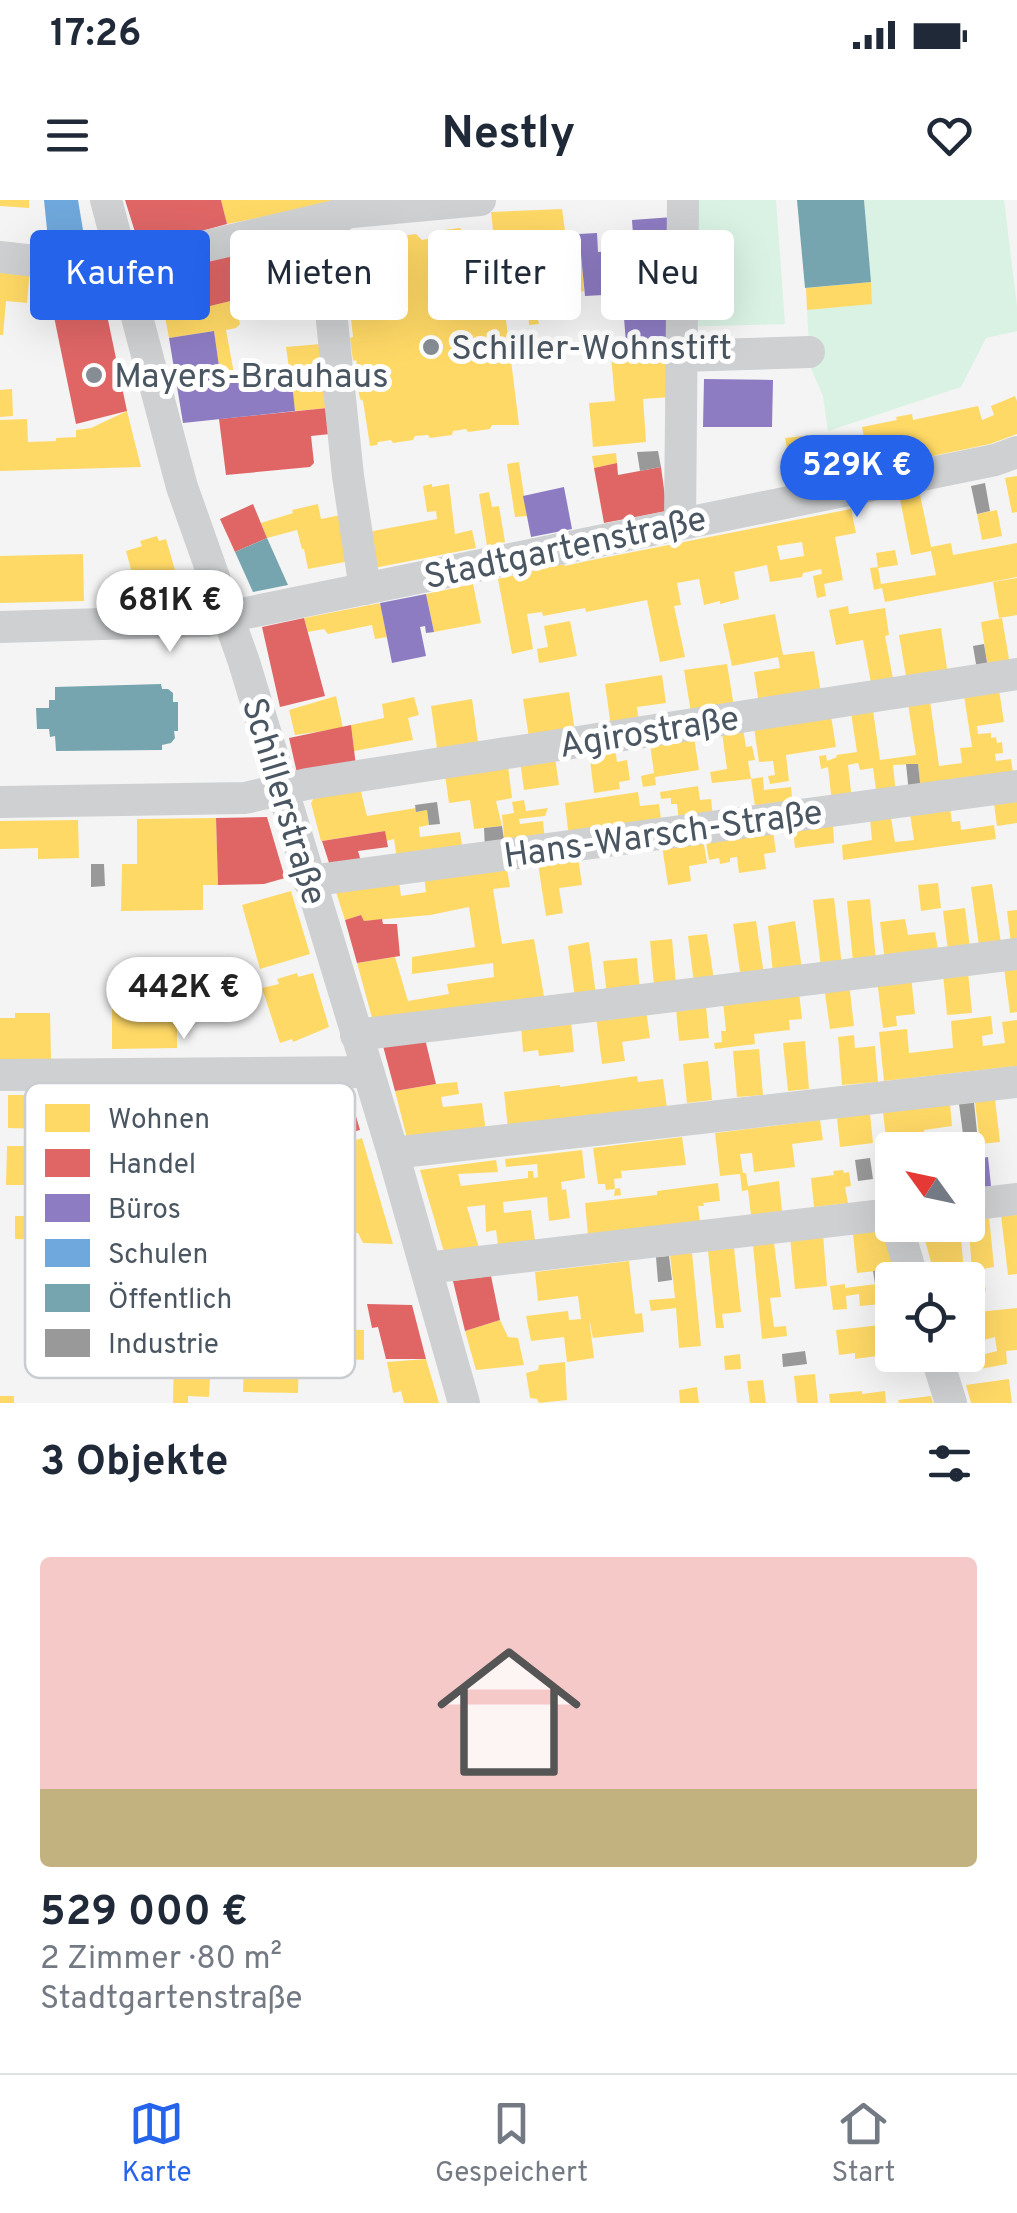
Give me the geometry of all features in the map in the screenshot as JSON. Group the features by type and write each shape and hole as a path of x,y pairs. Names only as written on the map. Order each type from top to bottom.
{"street":[{"name":"Schillerstraße","path":"106,200 115,230"},
{"path":"210,243 346,209 480,200"},
{"path":"680,523 682,200"},
{"path":"346,209 332,320 348,476 365,589"},
{"path":"0,257 30,260"},
{"name":"Schillerstraße","path":"139,320 182,487 294,787 322,879 367,1034 368,1072 464,1403"},
{"path":"680,356 809,352"},
{"name":"Stadtgartenstraße","path":"0,627 185,623 229,617 995,460 1017,452"},
{"name":"Agirostraße","path":"0,802 246,798 294,787 1017,674"},
{"name":"Hans-Warsch-Straße","path":"322,879 1017,786"},
{"path":"367,1034 1017,954"},
{"path":"0,1075 368,1072"},
{"path":"393,1153 1017,1082"},
{"path":"985,1203 1017,1200"},
{"path":"426,1268 875,1216"},
{"path":"941,1372 950,1403"}],"green space":[{"path":"683,200 776,200 785,324 680,327 680,320 734,320 734,230 682,230"},
{"path":"864,200 1004,200 1017,331 986,338 961,387 828,431 823,396 810,366 807,310 872,303"}],"building: Wohnen":[{"path":"0,200 29,200 29,208 0,206"},
{"path":"221,200 337,200 337,202 227,224"},
{"name":"Schiller-Wohnstift","path":"562,209 565,230 493,230 491,212"},
{"name":"Schiller-Wohnstift","path":"416,234 422,240 428,239 428,320 506,320 519,425 492,425 490,429 466,429 430,438 415,436 413,440 391,440 370,446 356,360 353,361 351,320 408,320 408,235"},
{"path":"0,266 30,269 27,303 6,301 0,335"},
{"path":"871,282 872,304 807,310 806,288"},
{"path":"230,301 230,320 239,320 236,328 226,330 235,379 221,380 214,331 169,338 166,320 210,320 210,306"},
{"path":"321,344 327,408 295,411 286,347"},
{"path":"673,350 672,397 643,399 646,442 593,447 589,403 615,401 611,356"},
{"path":"12,389 13,416 0,417 0,390"},
{"path":"1015,396 1017,434 990,444 870,469 862,427 912,414 913,420 978,406 982,420 994,415 991,406"},
{"path":"127,411 141,467 0,471 0,420 27,419 28,442 56,441 76,437 76,430 91,428"},
{"path":"803,436 808,462 829,458 833,478 794,485 785,438"},
{"path":"616,453 617,463 594,468 592,456"},
{"path":"519,462 527,516 515,517 507,464"},
{"path":"1017,476 1017,512 1012,513 1005,478"},
{"path":"449,484 455,534 472,530 476,548 374,568 368,532 437,519 436,511 427,512 423,486"},
{"path":"489,492 492,507 499,506 505,542 487,546 479,494"},
{"path":"920,495 931,547 951,543 953,555 1017,543 1017,577 885,602 882,588 874,590 870,568 878,567 881,584 936,575 931,551 911,555 900,499"},
{"path":"318,504 321,519 341,515 350,561 308,569 297,530 267,538 261,523"},
{"path":"851,509 856,533 835,537 843,580 824,584 826,596 817,598 813,576 822,574 821,569 803,573 802,577 770,582 767,565 734,572 739,599 720,604 704,605 699,579 677,583 681,605 674,606 685,657 660,662 647,600 586,612 585,608 543,616 542,612 527,614 533,649 512,654 498,579","holes":["802,542 804,556 780,560 777,546"]},
{"path":"997,510 1002,536 982,540 977,514"},
{"path":"157,536 159,541 166,539 181,591 141,604 136,584 129,586 125,575 132,573 126,551"},
{"path":"895,550 898,565 878,568 876,553"},
{"path":"83,554 84,601 0,603 0,556"},
{"path":"1017,578 1017,615 999,618 993,582"},
{"path":"473,584 481,623 434,632 426,594"},
{"path":"380,603 387,637 375,639 372,625 328,634 324,629 308,632 304,618"},
{"path":"848,606 849,614 885,608 889,635 885,636 894,684 872,688 863,640 836,645 829,610"},
{"path":"775,614 783,655 814,651 821,693 759,704 754,672 780,668 778,657 732,666 723,624"},
{"path":"1002,618 1010,665 988,668 981,622"},
{"path":"570,621 577,656 539,663 537,649 548,647 544,626"},
{"path":"941,628 948,675 907,682 899,635"},
{"path":"727,664 734,707 691,713 684,670"},
{"path":"662,675 666,703 637,707 639,723 611,727 605,684"},
{"path":"999,690 1004,722 977,726 978,734 991,733 997,743 1002,742 1003,753 995,754 996,761 1011,759 1014,779 921,791 918,764 893,765 896,794 877,797 873,768 860,770 858,763 848,765 852,800 832,803 828,767 821,769 819,756 826,755 827,761 836,755 857,752 851,713 873,710 880,760 916,755 908,704 930,701 939,766 962,763 960,748 972,747 964,696"},
{"path":"569,692 575,731 529,738 523,699"},
{"path":"336,696 343,728 295,735 289,710"},
{"path":"414,697 419,715 408,718 413,740 354,751 351,725 384,718 382,704"},
{"path":"472,699 478,742 437,748 431,706"},
{"path":"831,716 836,747 786,755 789,781 770,784 768,776 775,775 773,761 759,762 754,728"},
{"path":"743,729 746,747 752,746 755,760 748,761 751,779 712,783 710,772 727,769 722,733"},
{"path":"694,737 699,770 655,777 656,785 643,787 641,776 654,773 650,744"},
{"path":"615,747 617,762 627,760 630,780 619,782 620,789 594,793 589,751"},
{"path":"555,757 559,785 524,790 520,761"},
{"path":"508,766 512,798 496,801 502,826 474,829 470,800 449,803 445,775"},
{"path":"763,777 764,790 791,787 793,808 756,813 751,779"},
{"path":"698,786 700,800 711,799 713,818 679,822 677,804 671,804 671,798 661,799 660,792"},
{"path":"360,788 367,816 416,808 416,812 427,810 429,825 419,827 420,837 460,832 463,851 397,860 394,839 386,841 385,831 321,841 311,803 316,795"},
{"path":"638,792 640,806 659,804 662,826 569,839 565,803"},
{"path":"524,800 526,811 548,808 545,816 519,819 520,824 543,821 545,840 505,846 502,815 514,813 512,802"},
{"path":"1017,800 1017,823 997,826 994,804"},
{"path":"950,808 952,822 960,821 961,830 994,825 996,839 843,860 842,845 872,840 870,819 891,818 895,842 914,840 910,814"},
{"path":"216,818 218,885 203,885 203,910 121,911 122,864 137,864 137,819"},
{"path":"78,820 79,858 38,859 38,848 0,849 0,821"},
{"path":"833,824 834,843 795,848 793,828"},
{"path":"773,831 776,852 764,854 766,869 739,873 737,857 720,864 719,858 709,860 706,842"},
{"path":"703,839 707,863 689,866 691,881 668,885 662,846"},
{"path":"578,857 582,885 559,888 563,913 546,916 538,864"},
{"path":"506,863 510,887 493,889 502,944 534,939 545,1002 374,1025 357,963 395,957 408,1001 449,994 447,984 494,977 493,963 412,974 412,957 475,947 469,907 430,915 364,921 361,915 345,920 335,889 399,881 401,896 426,892 424,876"},
{"path":"938,883 941,908 921,911 918,885"},
{"path":"992,884 1001,943 979,946 971,887"},
{"path":"291,891 310,954 260,969 242,905"},
{"path":"834,898 842,966 821,968 813,900"},
{"path":"870,899 876,960 853,962 847,901"},
{"path":"965,908 970,948 948,951 943,911"},
{"path":"1017,910 1017,943 1011,944 1007,911"},
{"path":"905,919 908,935 935,932 939,955 885,961 880,922"},
{"path":"756,921 764,975 741,979 733,924"},
{"path":"795,921 802,969 773,973 768,926"},
{"path":"707,934 714,980 694,983 688,936"},
{"path":"672,939 676,984 654,986 650,941"},
{"path":"589,942 596,995 575,998 568,946"},
{"path":"637,958 640,992 607,995 603,961"},
{"path":"1017,966 1017,1012 1010,1013 1004,968"},
{"path":"246,970 247,996 192,998 191,972"},
{"path":"968,972 972,1013 947,1015 943,974"},
{"path":"297,973 298,977 313,973 329,1027 293,1042 292,1039 280,1043 262,988 279,984 277,979"},
{"path":"911,976 915,1014 896,1016 897,1026 883,1028 877,980"},
{"path":"112,980 177,980 177,1048 112,1049"},
{"path":"849,983 854,1026 830,1029 824,986"},
{"path":"799,992 802,1019 789,1020 790,1030 754,1034 755,1044 715,1049 714,1043 722,1042 721,1031 726,1031 723,1001"},
{"path":"706,1006 709,1038 679,1041 676,1009"},
{"path":"646,1010 650,1038 622,1042 625,1061 602,1064 596,1017"},
{"path":"15,1013 50,1013 51,1059 0,1060 0,1018 15,1018"},
{"path":"991,1016 993,1034 982,1036 983,1046 1005,1043 1002,1022 1017,1020 1017,1066 884,1081 879,1032 907,1029 909,1053 953,1048 951,1021"},
{"path":"571,1021 574,1052 539,1056 538,1050 523,1052 521,1026"},
{"path":"854,1035 855,1048 875,1046 878,1082 842,1085 838,1037"},
{"path":"805,1041 809,1089 788,1091 783,1043"},
{"path":"759,1049 763,1095 737,1097 733,1051"},
{"path":"708,1061 712,1100 687,1103 683,1064"},
{"path":"637,1076 638,1082 663,1079 667,1108 508,1129 504,1092"},
{"path":"457,1082 459,1094 441,1097 443,1107 482,1103 486,1132 408,1142 395,1091"},
{"path":"8,1095 25,1095 25,1128 8,1128"},
{"path":"995,1099 1000,1142 985,1144 985,1132 979,1132 975,1102"},
{"path":"950,1104 952,1126 924,1132 885,1132 883,1112"},
{"path":"870,1114 873,1143 840,1147 837,1118"},
{"path":"820,1120 823,1140 792,1144 795,1167 754,1172 752,1153 740,1154 748,1186 779,1181 782,1211 751,1215 748,1190 742,1191 740,1174 720,1176 715,1133"},
{"path":"682,1137 686,1165 621,1171 622,1178 614,1179 615,1189 606,1190 605,1184 598,1184 593,1148"},
{"path":"362,1138 393,1244 363,1243 358,1233 355,1140"},
{"path":"7,1146 25,1146 25,1185 6,1185"},
{"path":"582,1150 585,1178 561,1182 562,1190 566,1189 570,1218 549,1221 547,1197 503,1202 504,1213 531,1210 535,1241 498,1245 496,1230 486,1232 485,1205 467,1207 479,1248 444,1252 420,1170 496,1160 498,1172 458,1174 461,1186 528,1178 528,1171 533,1171 534,1178 538,1177 537,1164 506,1167 505,1159"},
{"path":"849,1172 851,1186 845,1187 848,1203 814,1207 811,1178"},
{"path":"718,1183 720,1201 698,1206 700,1221 588,1235 585,1203"},
{"path":"1017,1213 1017,1274 1008,1275 1001,1215"},
{"path":"15,1216 25,1216 25,1239 15,1239"},
{"path":"985,1217 989,1217 994,1267 985,1268 985,1262 971,1262 970,1242 985,1242"},
{"path":"875,1231 875,1242 888,1242 893,1262 875,1262 875,1271 857,1273 853,1234"},
{"path":"823,1234 827,1286 795,1289 790,1237"},
{"path":"926,1242 961,1242 963,1262 931,1262"},
{"path":"774,1243 781,1297 770,1298 774,1327 786,1326 787,1336 762,1339 753,1245"},
{"path":"734,1248 741,1312 722,1314 724,1328 716,1328 708,1251"},
{"path":"692,1253 701,1346 679,1348 676,1308 651,1311 649,1300 675,1298 670,1255"},
{"path":"629,1261 635,1314 642,1313 644,1332 593,1338 589,1318 594,1358 567,1362 564,1337 531,1341 526,1316 568,1311 569,1320 581,1319 578,1296 538,1301 535,1272"},
{"path":"845,1284 845,1288 875,1284 875,1305 860,1306 859,1294 846,1296 847,1309 833,1310 830,1286"},
{"path":"1017,1308 1017,1350 1006,1351 1007,1364 985,1368 985,1354 997,1351 995,1337 985,1340 985,1311"},
{"path":"500,1320 508,1337 518,1338 524,1365 476,1370 465,1331"},
{"path":"875,1326 875,1356 855,1359 855,1353 839,1355 836,1330"},
{"path":"355,1330 364,1330 364,1360 355,1359"},
{"path":"740,1354 741,1369 725,1370 724,1356"},
{"path":"426,1359 439,1403 404,1403 401,1391 393,1393 387,1362"},
{"path":"565,1362 567,1400 539,1403 530,1398 526,1373 538,1370 539,1365"},
{"path":"815,1374 818,1403 797,1403 794,1376"},
{"path":"174,1378 210,1378 209,1397 188,1396 188,1403 173,1403"},
{"path":"243,1378 298,1378 298,1393 243,1392"},
{"path":"1009,1379 1012,1403 971,1403 966,1385"},
{"path":"763,1380 766,1403 750,1403 747,1381"},
{"path":"697,1387 699,1403 680,1403 679,1390"},
{"path":"885,1391 886,1403 830,1403 829,1394"},
{"path":"0,1396 14,1396 14,1403 0,1403"},
{"path":"931,1396 933,1403 898,1400"}],"building: Handel":[{"path":"125,200 221,200 227,224 205,230 134,230"},
{"path":"230,254 230,301 210,306 210,259"},
{"path":"55,320 108,320 127,411 76,424"},
{"path":"327,408 330,434 311,436 314,463 310,467 226,475 219,419"},
{"path":"617,463 618,475 661,467 667,511 604,523 594,468"},
{"path":"253,504 267,538 235,552 220,519"},
{"path":"304,618 325,696 280,707 262,627"},
{"path":"351,725 356,766 297,773 289,738"},
{"path":"267,817 285,878 264,884 218,885 216,818"},
{"path":"385,831 388,847 358,851 362,865 331,869 322,841"},
{"path":"361,915 364,921 382,919 383,924 397,924 400,956 357,963 345,920"},
{"path":"425,1039 436,1084 395,1091 383,1046"},
{"path":"491,1276 500,1320 465,1331 453,1281"},
{"path":"367,1304 412,1305 426,1359 386,1359 378,1327 372,1328"}],"building: Büros":[{"path":"673,217 673,230 633,230 632,220"},
{"path":"597,233 601,252 601,295 585,296 581,234"},
{"path":"624,320 673,320 673,350 627,355"},
{"path":"214,331 221,380 291,374 295,411 183,423 169,338"},
{"path":"704,379 773,380 772,427 703,427"},
{"path":"564,487 572,529 531,537 523,496"},
{"path":"426,594 434,632 426,633 425,626 420,627 426,656 392,663 380,603"},
{"path":"988,1157 991,1186 985,1187"}],"building: Schulen":[{"path":"44,200 78,200 83,230 47,230"}],"building: Öffentlich":[{"path":"797,200 864,200 871,282 805,288"},
{"path":"267,538 288,585 253,592 235,552"},
{"path":"161,684 162,689 173,693 173,702 178,702 178,731 174,731 171,743 162,745 162,750 56,751 55,736 50,737 49,729 37,729 36,708 49,708 49,700 55,700 55,687"}],"building: Industrie":[{"path":"658,451 661,467 640,471 637,452"},
{"path":"985,483 990,511 977,514 971,486"},
{"path":"984,644 988,668 977,670 973,646"},
{"path":"906,764 918,764 921,791 909,793"},
{"path":"437,802 440,824 429,825 427,810 416,812 415,805"},
{"path":"502,826 505,846 485,849 484,828"},
{"path":"91,864 104,864 105,886 91,887"},
{"path":"974,1102 977,1132 963,1132 959,1104"},
{"path":"870,1158 873,1179 858,1181 855,1160"},
{"path":"669,1256 672,1280 658,1282 656,1257"},
{"path":"805,1351 807,1364 783,1367 782,1354"}],"place":[{"name":"Schiller-Wohnstift","path":"431,347"},
{"name":"Mayers-Brauhaus","path":"94,375"}]}
